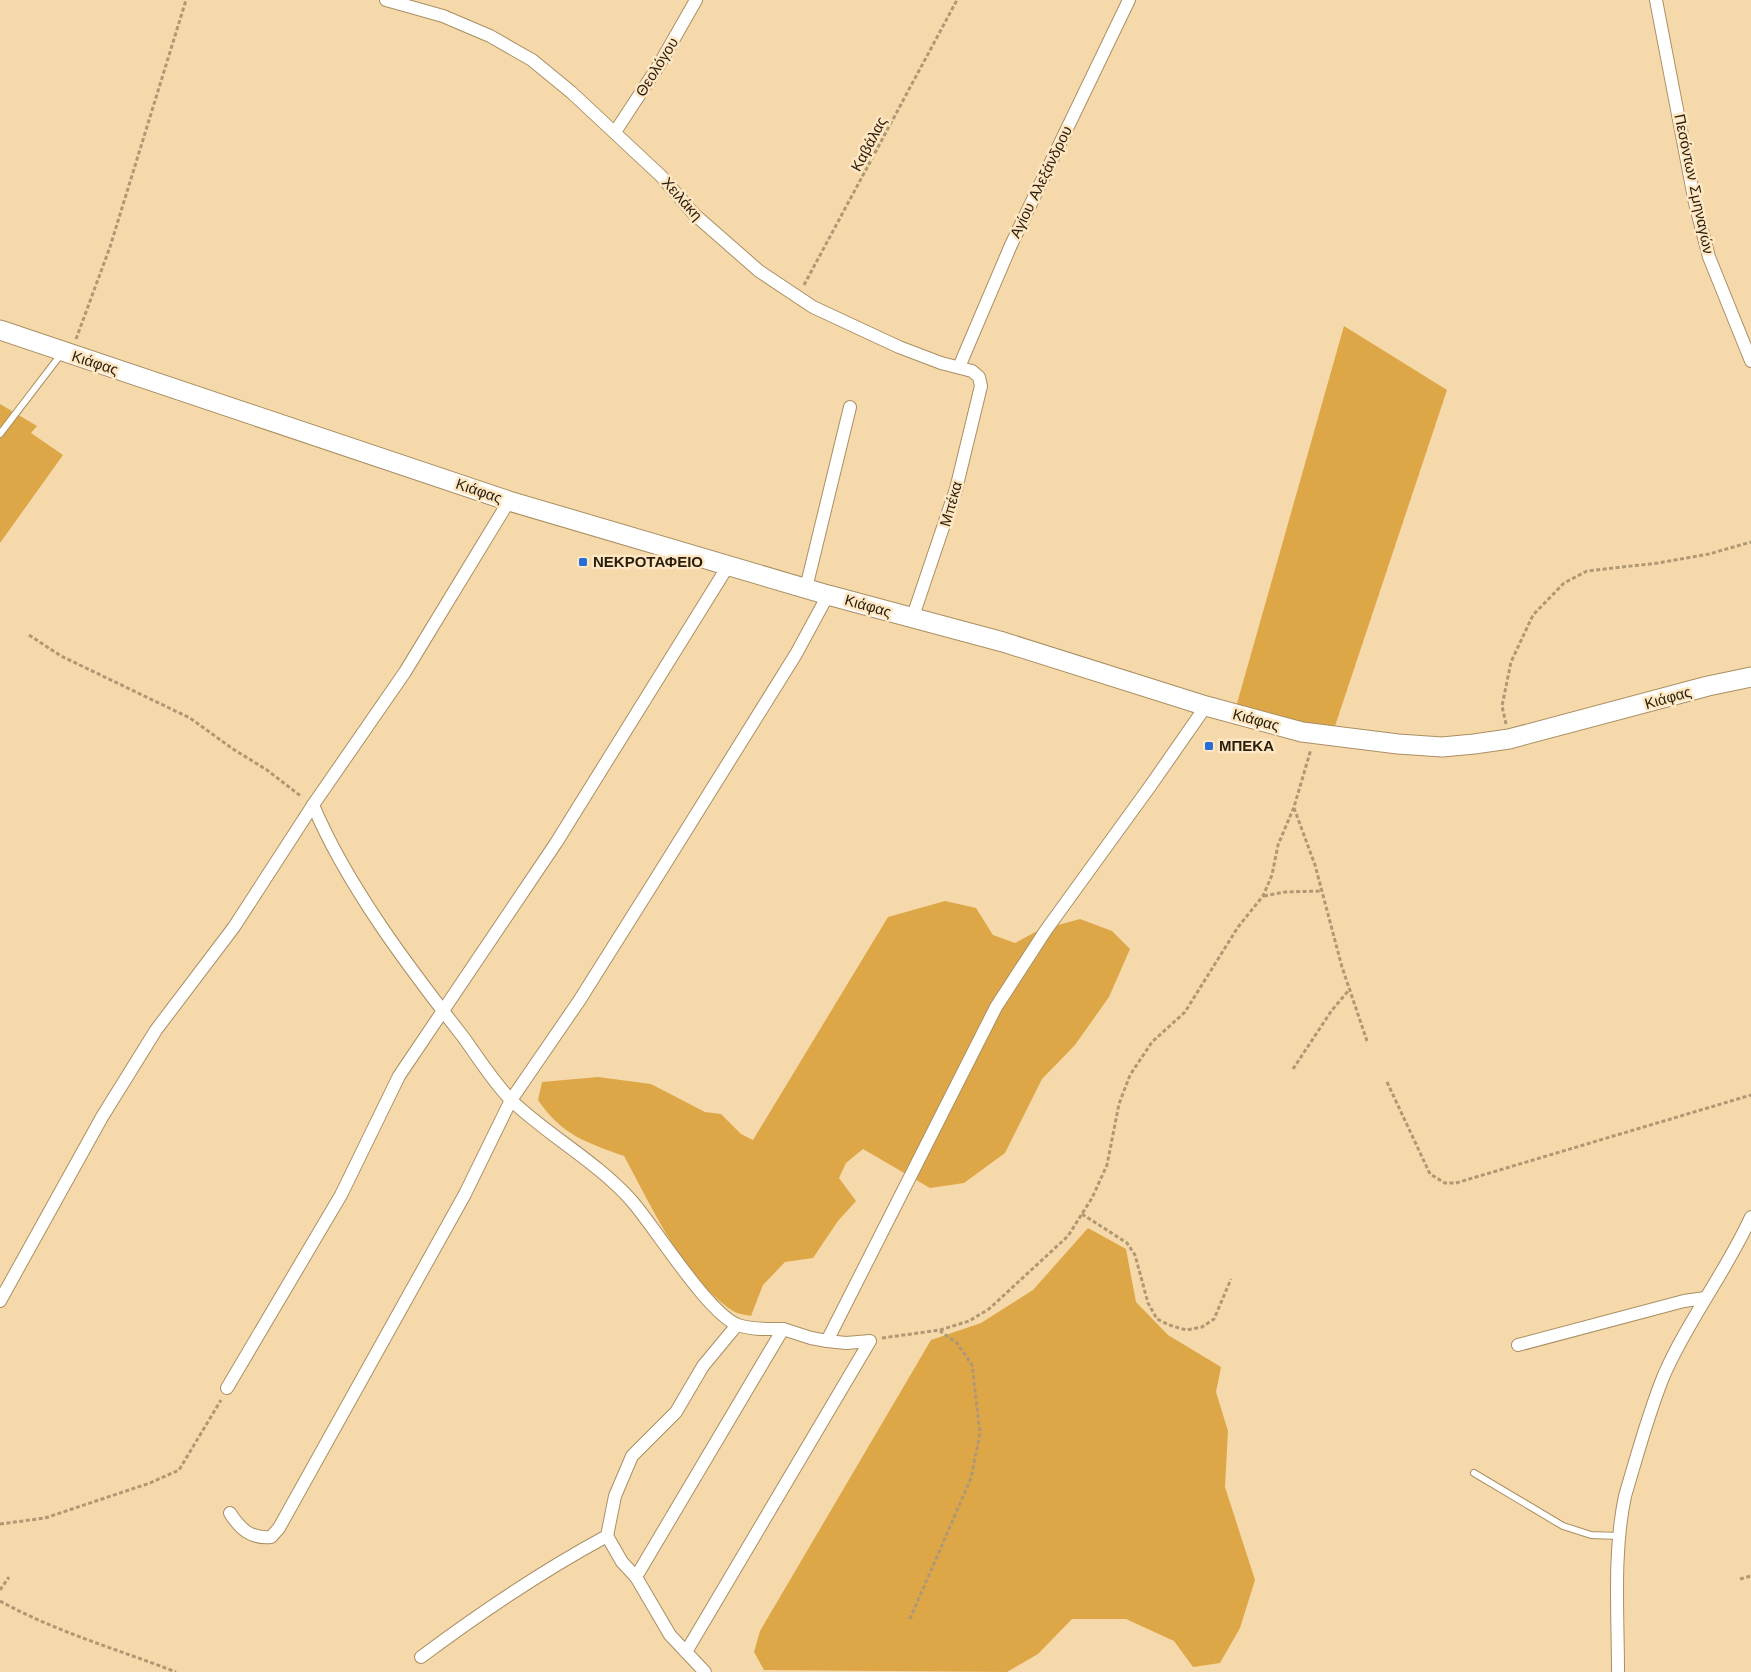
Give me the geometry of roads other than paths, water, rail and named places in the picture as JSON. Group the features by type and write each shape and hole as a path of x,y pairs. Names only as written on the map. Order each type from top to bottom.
{"street":[{"name":"Χειλάκη","path":"386,0 443,16 490,36 532,60 615,132 661,176 694,214 759,271 813,307 863,332 899,348 976,373 981,381 981,386"},
{"name":"Θεολόγου","path":"615,132 659,65 696,0"},
{"name":"Αγίου Αλεξάνδρου","path":"959,367 1011,245 1129,0"},
{"name":"Πεσόντων Σμηναγών","path":"1656,0 1695,203 1707,248 1751,361"},
{"name":"Κιάφας","path":"0,330 509,501 828,595 1002,642 1206,706 1316,734 1388,743 1442,746 1509,739 1708,686 1751,678"},
{"name":"Μπέκα","path":"912,619 956,489 981,386"},
{"path":"806,588 850,407"},
{"path":"0,1301 102,1117 156,1030 234,927 313,805 405,672 509,501"},
{"path":"227,1388 341,1195 399,1076 556,843 728,566"},
{"path":"230,1513 238,1525 259,1538 271,1537 279,1528 465,1194 511,1100 579,1000 646,894 796,654 828,595"},
{"path":"827,1341 996,1007 1046,930 1206,706"},
{"path":"313,805 327,839 379,922 442,1010 511,1100 610,1180 631,1200 682,1268 720,1312 737,1325 783,1329 810,1338 827,1341 846,1343 870,1341 686,1652"},
{"path":"1618,1672 1617,1578 1621,1516 1625,1496 1665,1374 1705,1298 1722,1275 1751,1217"},
{"path":"1518,1345 1684,1301 1705,1298"},
{"path":"705,1672 670,1635 654,1612 636,1577 622,1562 606,1536 615,1496 632,1456 676,1412 703,1366 737,1325"},
{"path":"636,1577 783,1329"},
{"path":"421,1657 475,1618 575,1553 606,1536"}],"lane":[{"path":"0,434 67,353"},
{"path":"1474,1473 1564,1526 1591,1535 1620,1536"}],"place":[{"name":"ΝΕΚΡΟΤΑΦΕΙΟ","path":"583,562"},
{"name":"ΜΠΕΚΑ","path":"1209,746"}]}
